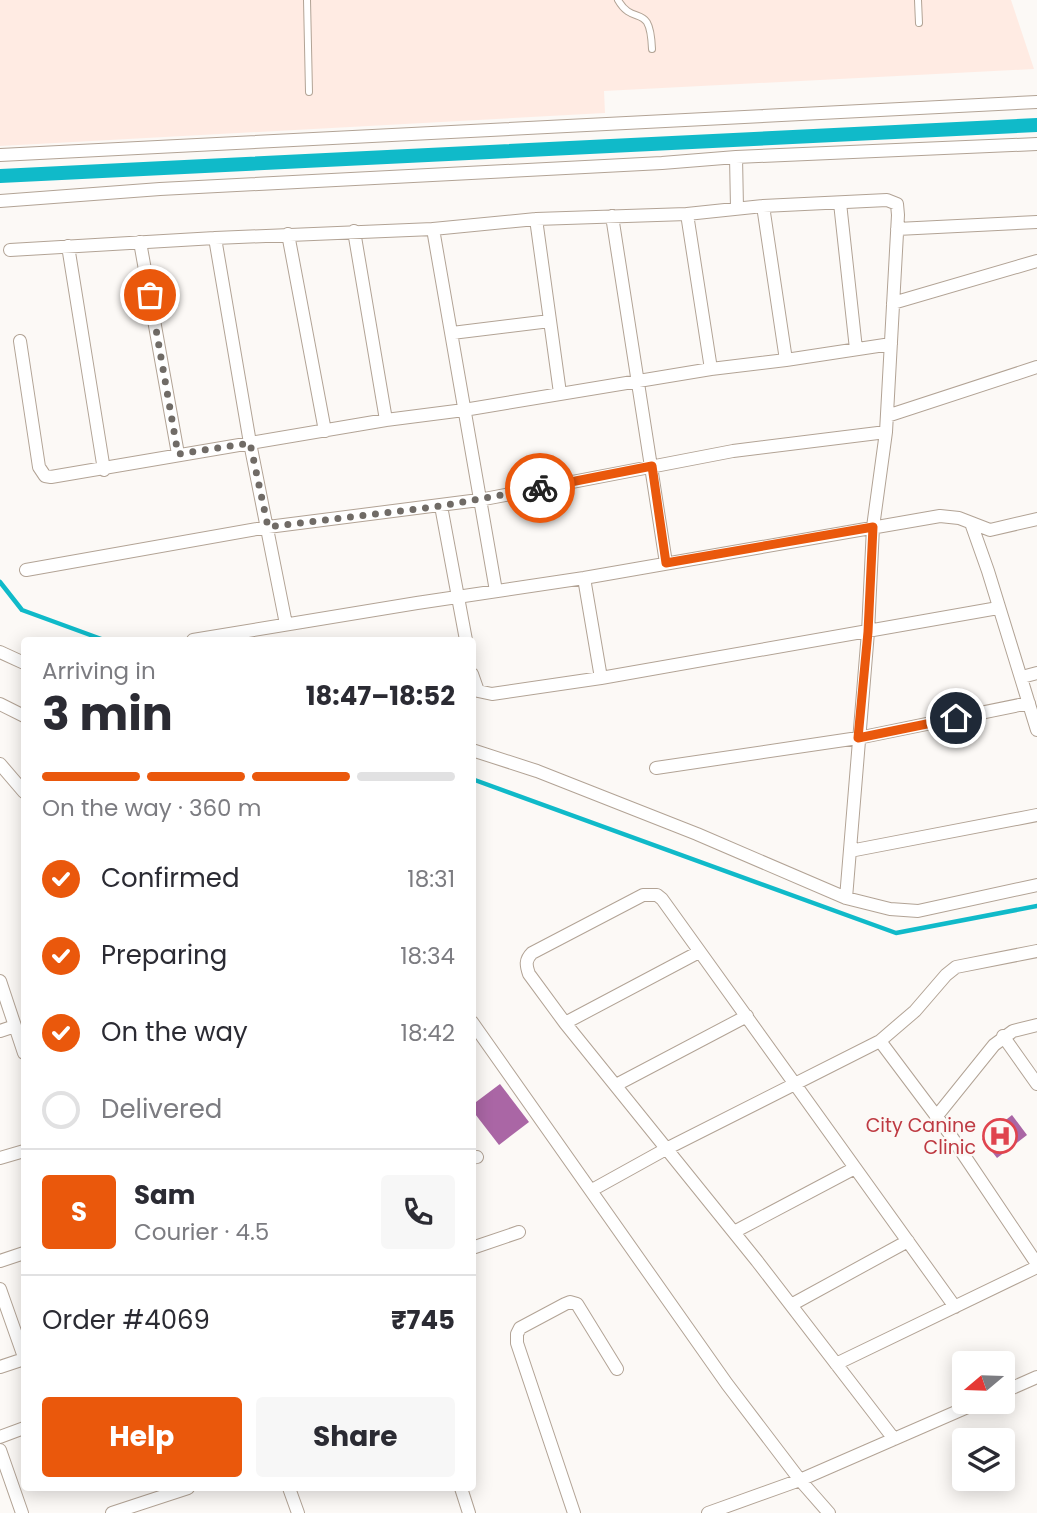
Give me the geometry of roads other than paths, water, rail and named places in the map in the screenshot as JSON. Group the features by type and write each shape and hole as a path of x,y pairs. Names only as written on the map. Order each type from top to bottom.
{"street":[{"path":"0,155 1037,102"},
{"path":"0,201 160,188 1037,144"},
{"path":"736,157 737,208"},
{"path":"10,250 288,234 433,229 536,219 687,214 763,206 892,201 898,208 886,432 873,527 868,632 846,898"},
{"path":"840,203 856,349"},
{"path":"763,206 786,360"},
{"path":"687,214 711,369"},
{"path":"611,216 666,563"},
{"path":"536,219 560,393"},
{"path":"897,229 1037,222"},
{"path":"433,229 496,591"},
{"path":"354,231 386,420"},
{"path":"288,234 325,431"},
{"path":"215,238 250,443 286,624"},
{"path":"140,242 178,454"},
{"path":"68,246 104,470"},
{"path":"894,303 1037,261"},
{"path":"452,333 550,321"},
{"path":"20,341 39,467 42,473 51,477 386,420 891,344"},
{"path":"887,416 1037,367"},
{"path":"26,570 268,527 479,500 733,451 886,432"},
{"path":"441,506 465,637"},
{"path":"210,637 584,578 940,516 951,516 990,530 1037,519"},
{"path":"971,523 1037,730"},
{"path":"584,578 601,678"},
{"path":"476,688 484,694 601,678 998,608"},
{"path":"0,652 21,662"},
{"path":"1022,677 1037,673"},
{"path":"656,768 858,738 1030,703"},
{"path":"0,704 21,714"},
{"path":"476,751 537,771 672,824 846,898 901,911 918,911 1037,885"},
{"path":"0,764 21,788"},
{"path":"850,851 1037,815"},
{"path":"894,1439 734,1232 565,1023 529,974 527,958 532,953 649,894 662,899 955,1307"},
{"path":"592,1190 666,1149 880,1041 915,1011 956,967 1037,951"},
{"path":"565,1023 699,952"},
{"path":"0,981 21,1044"},
{"path":"616,1085 747,1016"},
{"path":"936,1116 993,1045 1013,1031 1037,1024"},
{"path":"0,1031 15,1026"},
{"path":"476,1028 727,1384 800,1480 829,1513"},
{"path":"1003,1036 1037,1083"},
{"path":"836,1364 1037,1265 936,1116 880,1041"},
{"path":"0,1158 21,1152"},
{"path":"734,1232 855,1168"},
{"path":"476,1247 519,1232"},
{"path":"791,1305 908,1241"},
{"path":"0,1261 21,1254"},
{"path":"0,1289 21,1349"},
{"path":"574,1513 517,1343 517,1334 520,1328 565,1304 577,1304 617,1369"},
{"path":"0,1367 21,1359"},
{"path":"1015,1387 1037,1377"},
{"path":"708,1513 722,1511 800,1480 952,1414"},
{"path":"0,1437 21,1430"},
{"path":"0,1450 22,1513"},
{"path":"112,1513 179,1491"},
{"path":"290,1491 298,1513"},
{"path":"462,1491 469,1513"}],"lane":[{"path":"307,0 309,92"},
{"path":"618,0 624,8 649,21 652,49"},
{"path":"918,0 919,23"}],"waterway":[{"path":"0,176 1037,125"},
{"path":"0,582 22,610 96,637"},
{"path":"476,780 896,933 1037,906"}],"place":[{"name":"City Canine Clinic","path":"1000,1136"}]}
